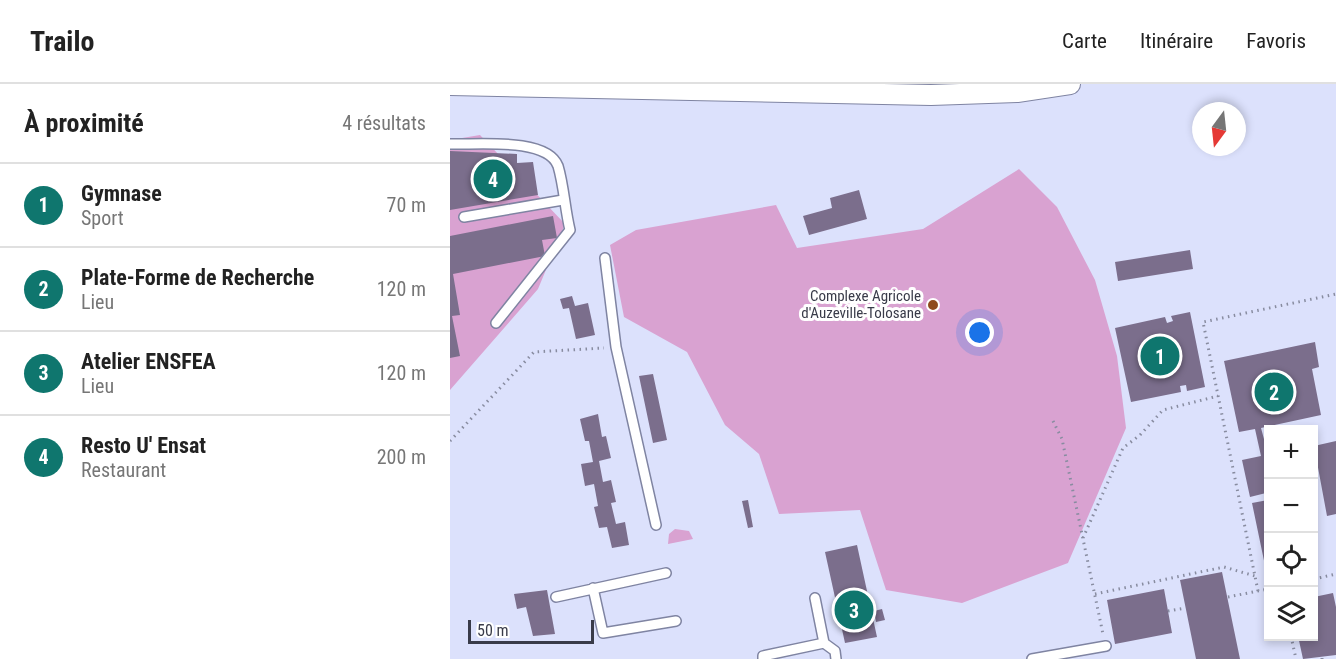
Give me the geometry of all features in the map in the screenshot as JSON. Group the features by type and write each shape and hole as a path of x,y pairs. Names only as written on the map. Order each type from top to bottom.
{"street":[{"path":"450,86 931,95 1017,92 1070,84"}],"lane":[{"path":"450,144 534,147 548,153 557,165 570,230 496,323"},
{"path":"464,217 563,200"},
{"path":"605,258 616,348 656,525"},
{"path":"556,597 666,573"},
{"path":"593,588 603,633 676,621"},
{"path":"815,598 824,643 835,651 836,659"},
{"path":"764,659 763,656 824,643"},
{"path":"1032,659 1106,646"}],"path":[{"path":"1258,591 1203,322 1336,294"},
{"path":"450,441 534,352 616,348"},
{"path":"1083,538 1123,448 1140,435 1163,410 1218,396"},
{"path":"1053,421 1062,439 1106,646"},
{"path":"1095,594 1224,567 1255,576"},
{"path":"1318,578 1336,574"},
{"path":"1228,597 1264,590"},
{"path":"1168,611 1185,608"},
{"path":"1292,641 1296,659"}],"shaded area":[{"path":"480,135 565,224 538,289 450,390 450,140"},
{"path":"1019,169 1057,207 1095,280 1117,356 1126,428 1068,563 962,603 886,590 860,510 779,514 759,454 725,425 687,352 624,317 610,245 636,230 776,205 797,248 923,229"},
{"path":"675,529 689,531 693,539 668,544 669,534"}],"building":[{"path":"450,151 517,154 517,163 533,162 538,195 450,210"},
{"path":"859,190 867,219 809,235 803,216 832,208 830,198"},
{"path":"553,216 557,238 542,240 545,256 453,274 460,315 452,316 460,356 450,358 450,236"},
{"path":"1190,250 1193,269 1118,281 1115,262"},
{"path":"572,296 575,306 588,303 595,335 576,339 569,308 563,309 560,299"},
{"path":"1190,312 1205,387 1187,391 1186,385 1180,386 1181,392 1131,402 1115,328 1165,317 1167,323 1173,321 1171,316"},
{"path":"1315,342 1319,367 1312,369 1321,415 1275,425 1264,425 1261,428 1264,439 1264,494 1250,497 1242,460 1261,456 1255,429 1239,432 1224,361"},
{"path":"653,374 667,440 653,443 639,376"},
{"path":"598,414 602,437 606,436 611,458 599,461 603,482 611,480 616,502 611,503 616,524 625,522 629,545 612,548 607,527 599,528 594,507 598,506 594,484 585,486 581,464 593,462 589,441 585,441 580,419"},
{"path":"1336,441 1336,514 1327,516 1318,468 1318,445"},
{"path":"748,500 753,527 748,528 742,501"},
{"path":"1264,501 1264,561 1252,503"},
{"path":"857,545 877,637 845,643 825,552"},
{"path":"1222,572 1240,659 1196,659 1180,580"},
{"path":"1164,589 1172,633 1115,644 1107,600"},
{"path":"547,590 555,634 533,636 526,607 517,609 514,594"},
{"path":"1333,593 1336,607 1336,655 1303,659 1299,641 1318,641 1318,596"},
{"path":"882,609 885,620 876,622 874,611"}],"place":[{"name":"Resto U' Ensat","path":"493,179"},
{"name":"Complexe Agricole d'Auzeville-Tolosane","path":"933,305"},
{"name":"Gymnase","path":"1160,356"},
{"name":"Plate-Forme de Recherche","path":"1274,392"},
{"name":"Atelier ENSFEA","path":"854,610"}]}
